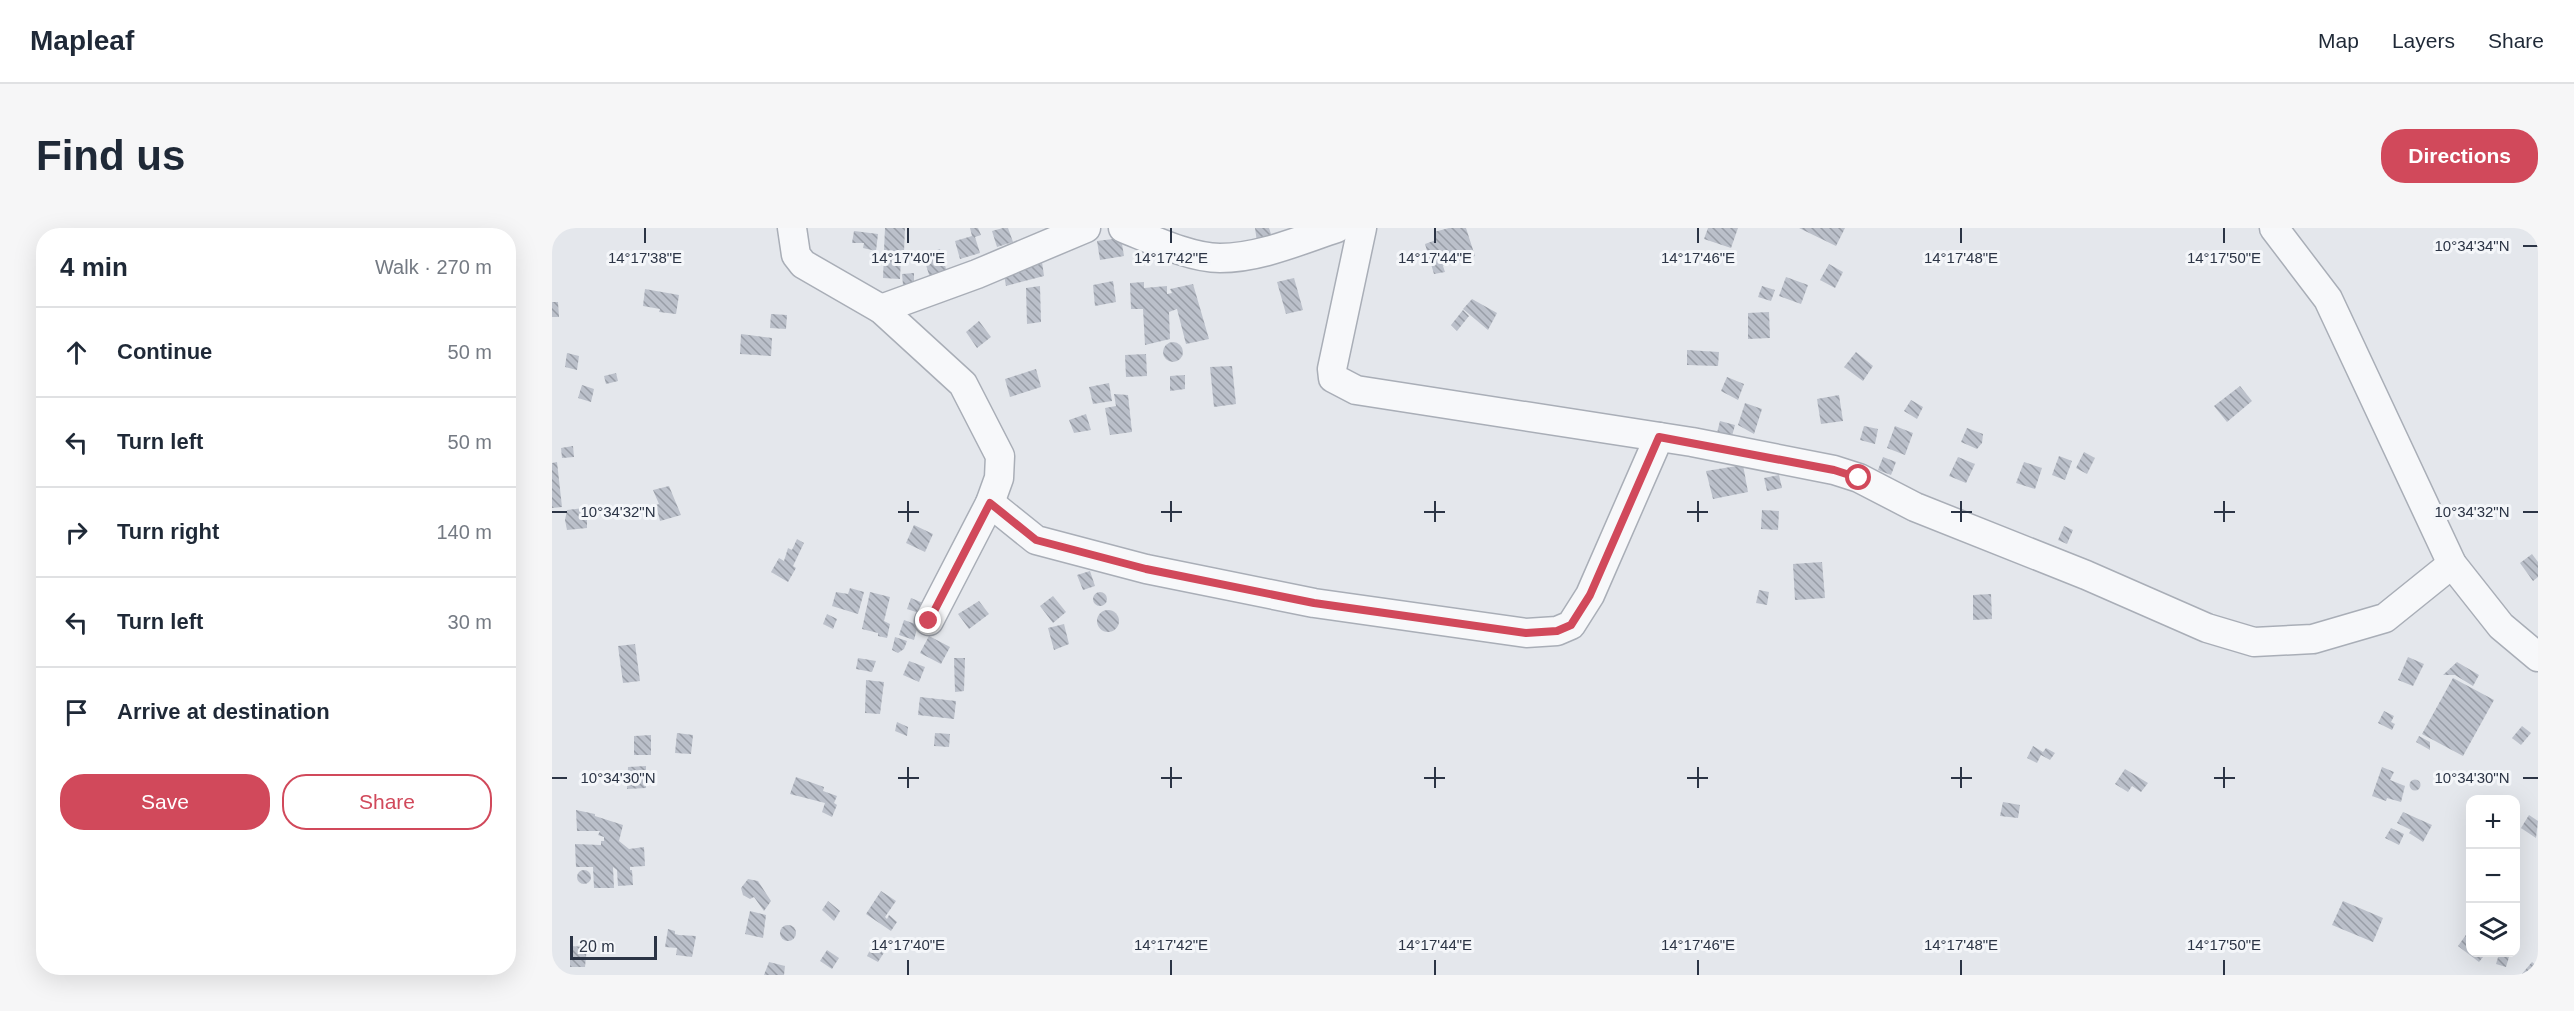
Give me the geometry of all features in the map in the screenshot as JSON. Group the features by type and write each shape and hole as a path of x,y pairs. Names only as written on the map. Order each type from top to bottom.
{"street":[{"path":"792,228 796,255 803,264 881,309 963,384 1000,456 999,478 990,503 929,621"},
{"path":"881,309 976,274 1086,228"},
{"path":"1123,228 1174,249 1219,258 1262,252 1337,228"},
{"path":"1362,228 1332,369 1333,378 1356,390 1659,437 1834,470 1859,478 1915,507 2086,575 2207,627 2254,642 2313,639 2385,618 2452,564"},
{"path":"2274,228 2328,299 2452,564 2501,626 2538,657"},
{"path":"990,503 1036,540 1146,569 1326,604 1526,633 1557,631 1571,625 1590,595 1659,437"}],"building":[{"path":"885,228 905,228 904,252 884,251"},
{"path":"970,228 978,228 981,235 975,237 980,253 960,259 955,241 972,236"},
{"path":"1008,228 1013,242 997,247 992,231"},
{"path":"1255,228 1269,228 1272,237 1257,242"},
{"path":"1449,228 1466,228 1475,256 1443,266 1445,272 1434,274 1425,244 1436,240 1434,232"},
{"path":"1708,228 1738,228 1731,248 1704,239"},
{"path":"1799,228 1845,228 1836,246"},
{"path":"854,231 878,234 876,251 863,248 864,243 852,243"},
{"path":"1121,238 1124,256 1100,260 1097,241"},
{"path":"940,249 947,272 930,278 923,255"},
{"path":"884,255 901,256 900,279 883,278"},
{"path":"1041,255 1044,276 1006,286 1002,264"},
{"path":"1829,264 1843,272 1835,288 1820,280"},
{"path":"914,273 914,283 903,285 902,274"},
{"path":"1786,277 1808,285 1801,304 1779,296"},
{"path":"1294,278 1303,310 1286,314 1277,282"},
{"path":"1113,281 1116,302 1095,306 1093,285"},
{"path":"1144,282 1144,288 1167,286 1167,294 1172,293 1170,289 1193,284 1209,339 1186,344 1177,309 1169,312 1170,339 1145,345 1143,309 1131,309 1130,283"},
{"path":"1040,286 1041,322 1027,324 1026,288"},
{"path":"1762,286 1775,290 1771,301 1758,297"},
{"path":"645,289 679,295 676,314 659,312 660,309 643,306"},
{"path":"1472,299 1497,313 1488,330 1463,309"},
{"path":"552,302 558,302 559,317 552,317"},
{"path":"1463,310 1469,316 1457,331 1451,325"},
{"path":"1769,312 1770,338 1748,339 1748,313"},
{"path":"771,314 787,315 786,329 770,328"},
{"path":"979,321 991,337 977,348 966,332"},
{"path":"741,334 772,338 771,356 740,354"},
{"path":"1173,342 1180,345 1183,352 1180,359 1173,362 1166,359 1163,352 1166,345"},
{"path":"1687,350 1719,352 1718,366 1687,365"},
{"path":"1856,352 1873,366 1863,381 1844,367"},
{"path":"567,353 579,356 577,370 565,367"},
{"path":"1146,354 1147,376 1126,377 1125,355"},
{"path":"1232,366 1236,404 1214,407 1210,367"},
{"path":"1036,369 1041,387 1010,397 1005,379"},
{"path":"616,373 618,381 606,384 604,376"},
{"path":"1185,375 1185,389 1170,391 1170,376"},
{"path":"1727,377 1744,384 1738,400 1721,391"},
{"path":"1109,383 1112,401 1093,404 1089,387"},
{"path":"582,385 594,389 591,402 578,398"},
{"path":"2240,386 2252,401 2227,422 2214,406"},
{"path":"1114,394 1128,395 1132,432 1110,435 1105,408 1116,406"},
{"path":"1839,395 1843,421 1821,424 1817,399"},
{"path":"1911,400 1923,407 1917,419 1904,411"},
{"path":"1745,403 1762,409 1754,434 1738,425"},
{"path":"1086,414 1091,430 1074,433 1069,420"},
{"path":"1720,421 1735,425 1732,436 1717,433"},
{"path":"1864,426 1878,429 1875,444 1860,440"},
{"path":"1895,426 1913,433 1905,455 1887,448"},
{"path":"1967,428 1983,434 1982,443 1977,449 1961,442"},
{"path":"573,446 574,457 562,458 561,448"},
{"path":"2084,452 2095,458 2087,474 2076,468"},
{"path":"2059,456 2072,461 2065,480 2052,475"},
{"path":"1883,457 1896,462 1891,475 1878,470"},
{"path":"1958,457 1975,464 1966,483 1949,476"},
{"path":"557,462 562,507 552,508 552,463"},
{"path":"2024,462 2042,468 2035,489 2016,483"},
{"path":"1743,465 1748,492 1713,499 1706,471"},
{"path":"1779,475 1782,488 1767,491 1764,478"},
{"path":"669,486 681,515 660,521 656,505 659,504 653,490"},
{"path":"584,508 587,514 587,528 567,530 565,520 567,510"},
{"path":"1762,510 1779,511 1778,530 1761,529"},
{"path":"914,525 933,534 925,552 906,543"},
{"path":"2064,526 2073,530 2067,544 2058,540"},
{"path":"797,539 804,543 793,566 796,568 788,582 771,572 779,558 784,561 788,548 792,550"},
{"path":"2532,554 2538,562 2538,577 2533,581 2520,563"},
{"path":"1822,562 1825,598 1795,600 1793,564"},
{"path":"1090,571 1095,586 1083,590 1077,575"},
{"path":"850,588 864,592 858,614 832,606 836,592 848,594"},
{"path":"1759,590 1769,592 1767,605 1756,603"},
{"path":"870,592 890,597 884,621 890,624 887,638 862,629"},
{"path":"1100,592 1105,594 1107,599 1105,604 1100,606 1095,604 1093,599 1095,594"},
{"path":"1991,594 1992,619 1973,620 1973,595"},
{"path":"1053,596 1066,612 1053,623 1040,606"},
{"path":"911,598 923,603 919,613 907,609"},
{"path":"979,601 989,614 969,629 958,614"},
{"path":"1108,610 1116,613 1119,621 1116,629 1108,632 1100,629 1097,621 1100,613"},
{"path":"827,614 837,619 833,629 823,624"},
{"path":"904,620 918,625 914,640 899,635"},
{"path":"1064,624 1069,644 1054,650 1048,628"},
{"path":"929,636 950,647 941,664 920,653"},
{"path":"895,637 907,641 904,649 898,653 892,650"},
{"path":"635,644 640,681 623,683 618,646"},
{"path":"2408,657 2424,664 2413,686 2398,680"},
{"path":"858,658 876,661 872,672 856,669"},
{"path":"954,658 965,658 964,691 955,692"},
{"path":"909,661 925,667 919,682 903,675"},
{"path":"2457,662 2479,675 2473,686 2455,675 2443,675"},
{"path":"2453,678 2494,700 2463,756 2422,734"},
{"path":"866,680 884,682 880,714 865,713"},
{"path":"920,697 956,701 954,719 918,715"},
{"path":"2384,711 2394,716 2391,722 2395,724 2392,730 2378,723"},
{"path":"897,722 908,727 907,736 895,731"},
{"path":"2522,726 2531,733 2521,745 2512,738"},
{"path":"677,733 693,735 691,754 675,753"},
{"path":"935,733 950,734 949,747 934,746"},
{"path":"651,735 651,755 634,755 634,736"},
{"path":"2419,736 2430,742 2430,750 2416,742"},
{"path":"2033,746 2043,752 2046,748 2055,753 2050,760 2041,755 2037,763 2027,758"},
{"path":"646,766 646,788 627,789 628,767"},
{"path":"2382,767 2394,772 2390,780 2405,786 2401,802 2387,798 2386,801 2372,796"},
{"path":"2125,769 2148,783 2141,792 2132,786 2128,792 2115,784"},
{"path":"796,777 824,787 823,791 837,796 834,803 837,805 832,817 822,812 825,803 790,794"},
{"path":"2415,779 2421,785 2415,791 2409,785"},
{"path":"2003,802 2020,805 2018,818 2000,816"},
{"path":"576,810 595,814 595,816 623,825 619,841 629,849 644,847 645,866 630,867 633,885 618,886 617,870 613,867 614,888 594,888 593,867 576,867 575,844 601,845 604,837 598,835 600,831 577,831"},
{"path":"2403,812 2432,825 2423,842 2409,833 2411,830 2397,823"},
{"path":"2529,815 2538,821 2536,838 2521,828"},
{"path":"2391,828 2404,834 2399,845 2385,838"},
{"path":"584,870 589,872 591,877 589,882 584,884 579,882 577,877 579,872"},
{"path":"748,879 758,881 771,901 764,911 754,897 750,899 743,895 741,888"},
{"path":"881,891 896,901 885,917 887,919 889,915 897,922 891,931 866,914"},
{"path":"828,901 840,911 834,921 822,910"},
{"path":"2343,901 2383,918 2373,942 2332,925"},
{"path":"750,911 766,915 763,938 745,934"},
{"path":"788,925 796,933 788,941 780,933"},
{"path":"668,929 679,935 696,936 692,957 676,955 677,948 665,947"},
{"path":"2466,935 2466,952 2458,946"},
{"path":"873,944 885,951 878,962 867,956"},
{"path":"570,946 587,947 585,967 570,967"},
{"path":"827,950 839,958 832,969 820,961"},
{"path":"2472,957 2483,957 2479,962"},
{"path":"2498,957 2509,957 2506,967 2496,964"},
{"path":"769,962 785,966 784,975 764,975"},
{"path":"2532,962 2538,967 2538,975 2521,975"}],"route":[{"path":"929,621 990,503 1036,540 1146,569 1314,603 1526,633 1557,631 1571,625 1590,595 1659,437 1834,470 1859,478"}]}
